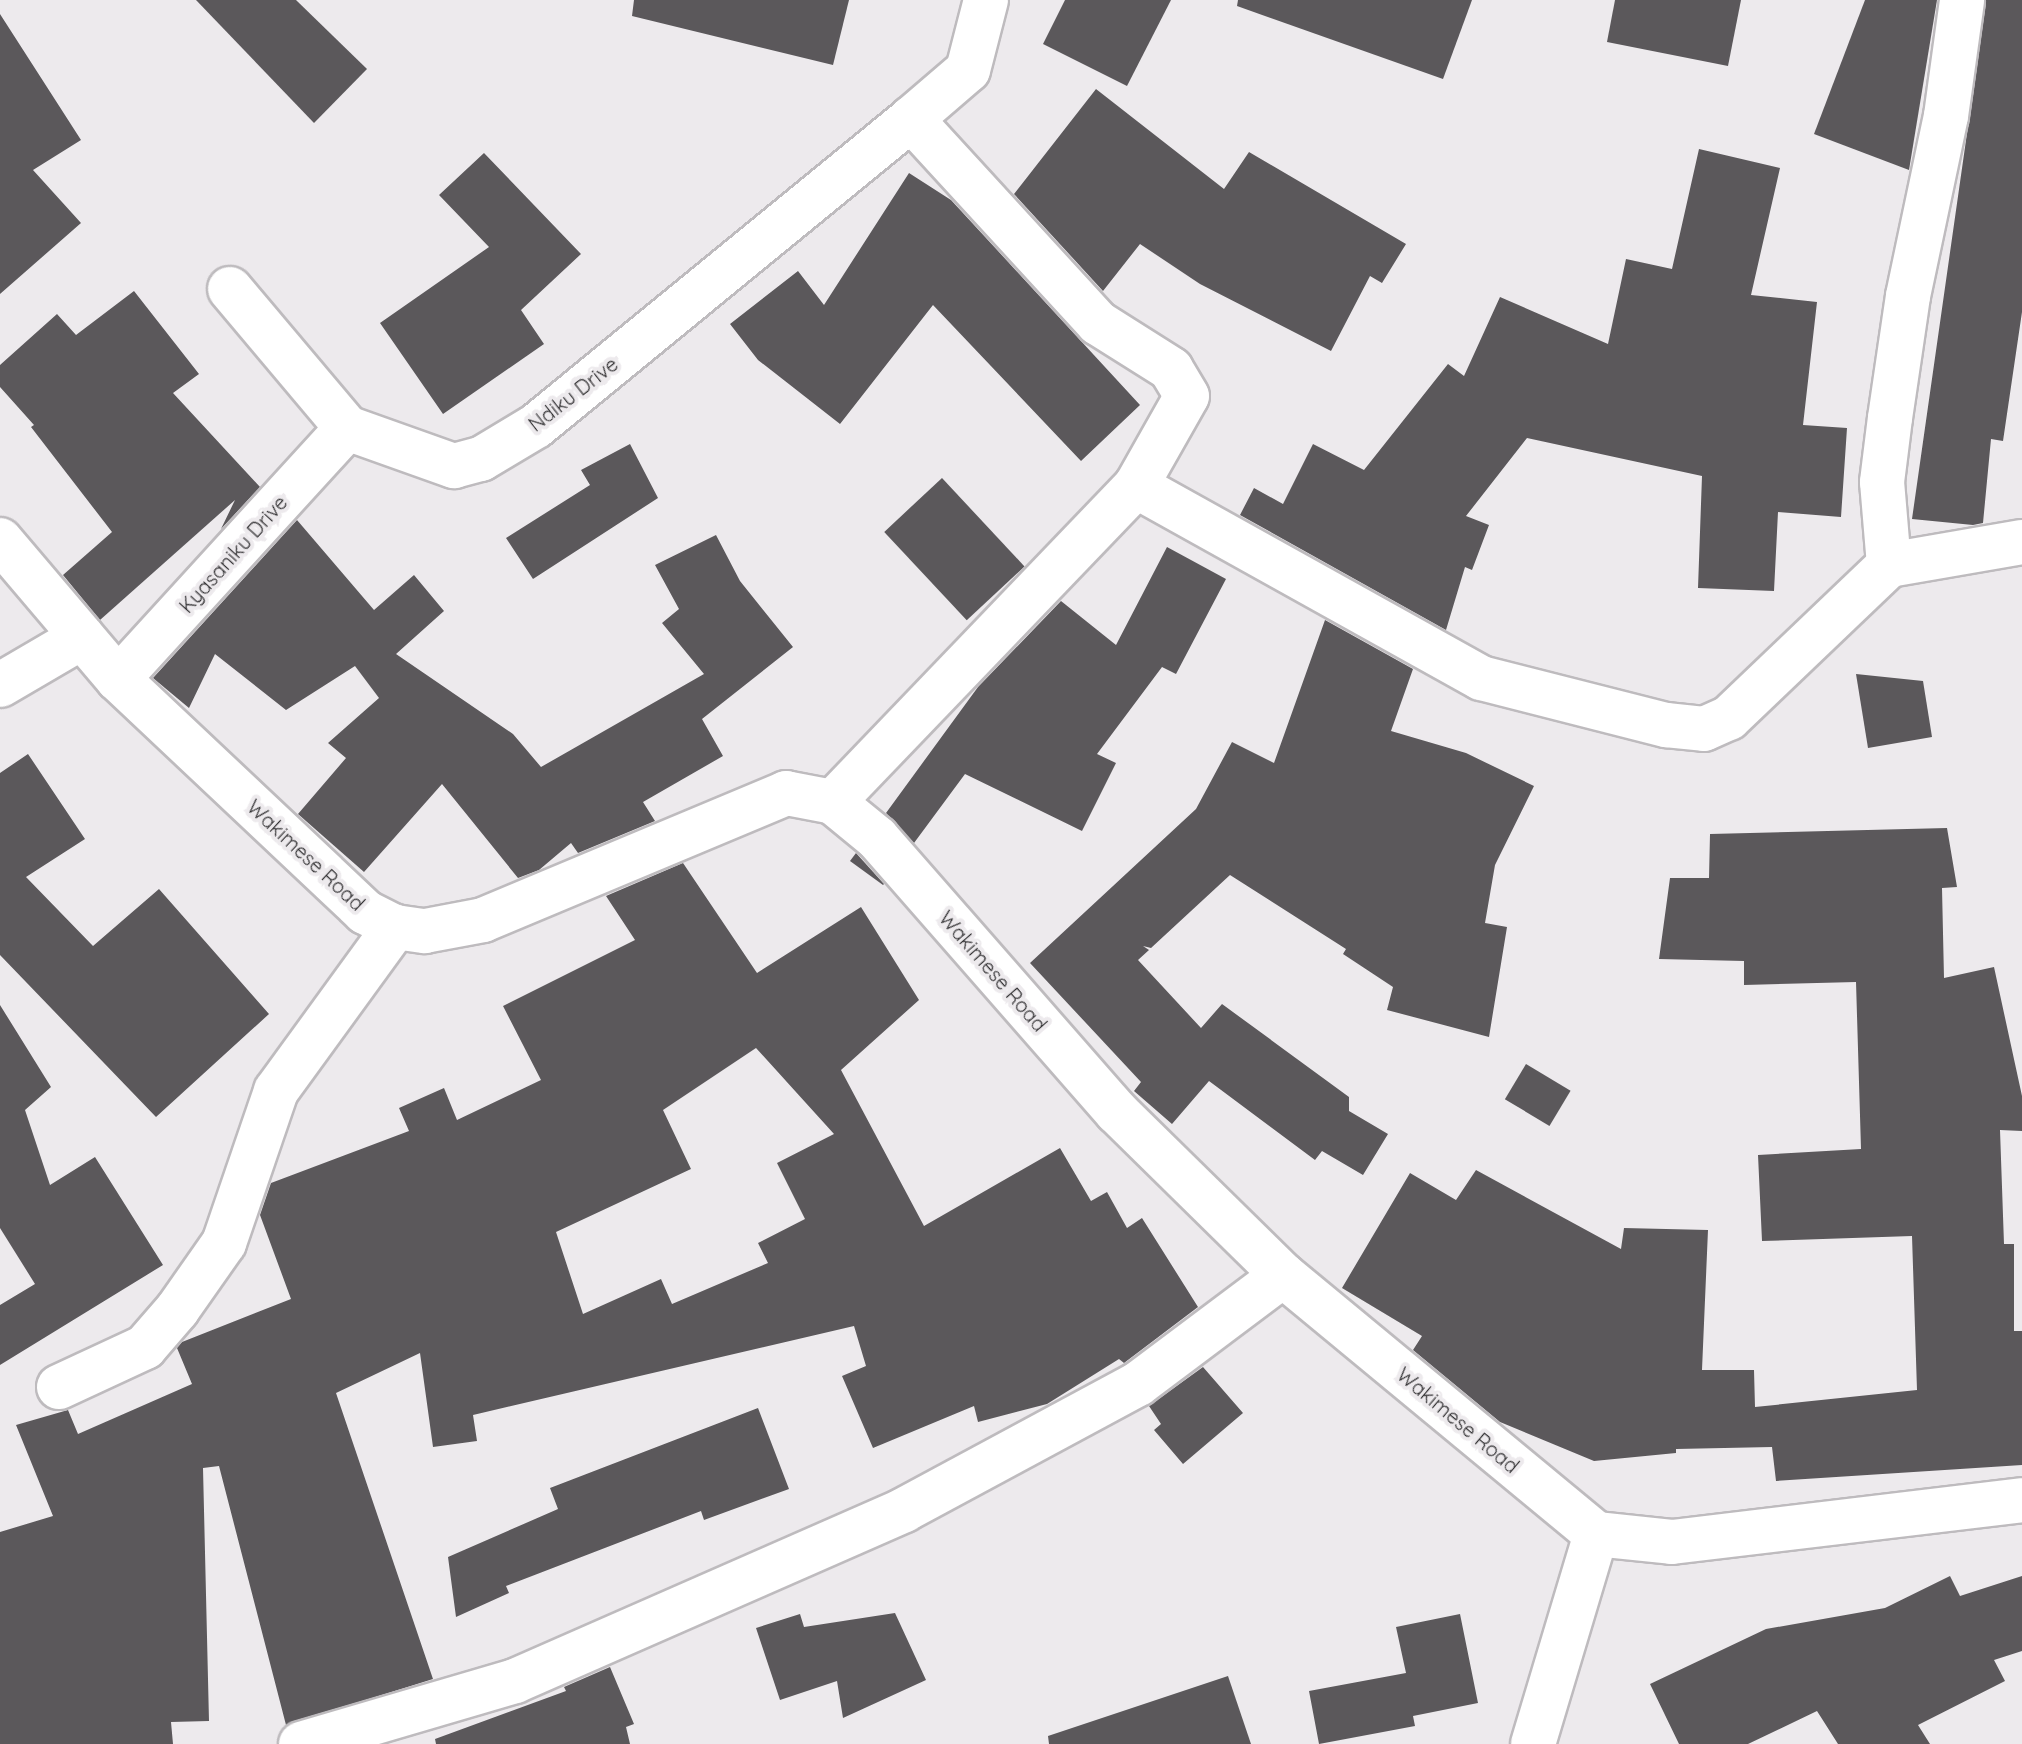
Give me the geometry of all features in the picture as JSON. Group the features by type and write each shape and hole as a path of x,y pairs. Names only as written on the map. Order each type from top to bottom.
{"street":[{"name":"Ndiku Drive","path":"230,289 347,428 427,461 454,466 481,459 536,426 968,70 986,0"},
{"path":"1889,565 1882,482 1890,418 1908,296 1946,116 1962,0"},
{"path":"833,802 1136,486 1187,396 1171,369 1098,323 911,119"},
{"name":"Kyasaniku Drive","path":"118,679 347,428"},
{"path":"1136,486 1481,678 1666,725 1704,729 1729,718 1889,565 2022,542"},
{"name":"Wakimese Road","path":"0,540 118,679 365,912 395,927 440,930 483,920 786,793 833,802 877,838 1117,1112 1283,1275 1596,1534"},
{"path":"0,685 82,637"},
{"path":"59,1387 145,1347 177,1310 224,1243 276,1091 395,927"},
{"path":"301,1744 515,1681 904,1510 1138,1384 1283,1275"},
{"path":"1533,1744 1596,1534 1672,1542 2022,1500"}],"building":[{"path":"196,0 296,0 367,69 314,123"},
{"path":"634,0 849,0 833,65 632,16"},
{"path":"1065,0 1171,0 1127,86 1043,44"},
{"path":"1238,0 1472,0 1443,79 1237,6"},
{"path":"1615,0 1741,0 1728,66 1607,42"},
{"path":"1865,0 1937,0 1909,170 1814,134"},
{"path":"1986,0 2022,0 2022,312 2003,441 1991,439 1983,523 1973,525 1912,519"},
{"path":"0,14 81,140 33,170 81,223 0,294"},
{"path":"1096,89 1224,189 1249,152 1406,244 1382,283 1370,276 1331,351 1200,284 1140,244 1103,291 1014,194"},
{"path":"1699,149 1780,168 1751,295 1817,302 1803,425 1847,428 1841,517 1778,512 1774,591 1698,588 1702,476 1527,438 1466,516 1489,525 1472,570 1465,567 1446,630 1240,515 1254,488 1283,504 1313,444 1364,470 1448,364 1464,376 1500,297 1608,344 1626,259 1672,269"},
{"path":"484,153 581,254 521,310 544,344 443,414 380,323 489,247 439,195"},
{"path":"909,173 951,200 1140,405 1081,461 933,305 840,424 758,360 730,324 798,271 824,305"},
{"path":"134,291 199,374 173,393 260,487 221,529 235,500 100,620 63,575 112,532 31,427 34,425 0,387 0,365 57,314 76,335"},
{"path":"630,444 658,498 533,579 506,538 590,485 581,470"},
{"path":"942,478 1025,566 967,620 884,532"},
{"path":"297,520 374,610 414,575 444,611 396,654 513,734 541,767 704,674 662,623 679,609 655,565 716,535 740,581 793,647 702,719 723,756 643,802 655,821 578,853 571,843 539,870 518,878 442,784 364,872 298,814 346,758 328,743 379,698 355,666 286,710 215,654 189,708 153,678"},
{"path":"1167,547 1226,579 1176,674 1162,667 1097,754 1116,763 1082,831 965,774 914,843 886,813 978,687 1061,601 1116,645"},
{"path":"1325,620 1413,669 1391,731 1466,753 1534,786 1495,865 1485,923 1507,927 1489,1037 1387,1010 1393,987 1343,954 1346,949 1230,875 1151,948 1143,946 1149,950 1138,960 1201,1028 1222,1004 1349,1097 1349,1111 1388,1134 1363,1175 1322,1151 1315,1160 1209,1081 1172,1124 1134,1091 1141,1082 1030,963 1196,809 1232,742 1274,763"},
{"path":"1856,674 1923,681 1932,737 1868,748"},
{"path":"28,754 85,839 26,877 93,946 159,889 269,1014 156,1117 0,955 0,773"},
{"path":"1947,828 1957,887 1942,888 1944,978 1994,967 2022,1096 2022,1131 2000,1130 2004,1244 2014,1244 2014,1331 2022,1331 2022,1465 1776,1481 1772,1447 1676,1449 1676,1453 1594,1461 1500,1422 1413,1350 1422,1336 1342,1288 1410,1173 1456,1200 1476,1170 1621,1249 1624,1228 1708,1230 1702,1370 1754,1370 1755,1407 1917,1390 1912,1236 1762,1241 1758,1155 1861,1149 1856,982 1744,985 1744,961 1659,959 1670,878 1709,878 1710,834"},
{"path":"856,853 884,884 883,885 850,861"},
{"path":"683,863 757,973 861,907 919,1000 841,1070 924,1226 1060,1148 1091,1201 1107,1192 1127,1228 1142,1218 1198,1307 1124,1363 1119,1359 1047,1404 978,1422 974,1406 873,1448 842,1376 866,1366 854,1326 473,1415 477,1441 433,1447 420,1353 336,1393 433,1679 286,1725 219,1466 203,1468 209,1721 171,1722 173,1744 0,1744 0,1532 53,1516 16,1425 68,1410 78,1434 192,1384 177,1348 182,1342 291,1299 260,1215 271,1183 409,1131 399,1108 444,1088 457,1120 541,1080 503,1006 635,940 606,896","holes":["756,1048 834,1134 777,1163 805,1219 758,1243 768,1263 672,1304 661,1279 583,1314 556,1232 691,1169 663,1110"]},
{"path":"0,1005 51,1087 25,1110 50,1185 95,1157 163,1265 0,1365 0,1305 35,1284 0,1228"},
{"path":"1526,1064 1571,1091 1549,1126 1505,1099"},
{"path":"1203,1367 1243,1413 1183,1464 1154,1430 1161,1424 1149,1406"},
{"path":"758,1408 789,1489 704,1520 701,1511 506,1586 509,1593 456,1617 448,1557 558,1509 550,1488"},
{"path":"1950,1576 1960,1596 2022,1576 2022,1651 1994,1660 2005,1681 1918,1725 1930,1744 1838,1744 1817,1711 1748,1744 1679,1744 1650,1684 1766,1629 1885,1608"},
{"path":"895,1613 926,1680 843,1718 837,1681 780,1700 756,1628 800,1614 804,1627"},
{"path":"1460,1614 1478,1703 1413,1716 1415,1726 1319,1744 1309,1691 1406,1673 1396,1627"},
{"path":"610,1667 634,1724 626,1727 630,1744 436,1744 435,1739 566,1691 564,1687"},
{"path":"1228,1676 1251,1744 1049,1744 1048,1736"}]}
